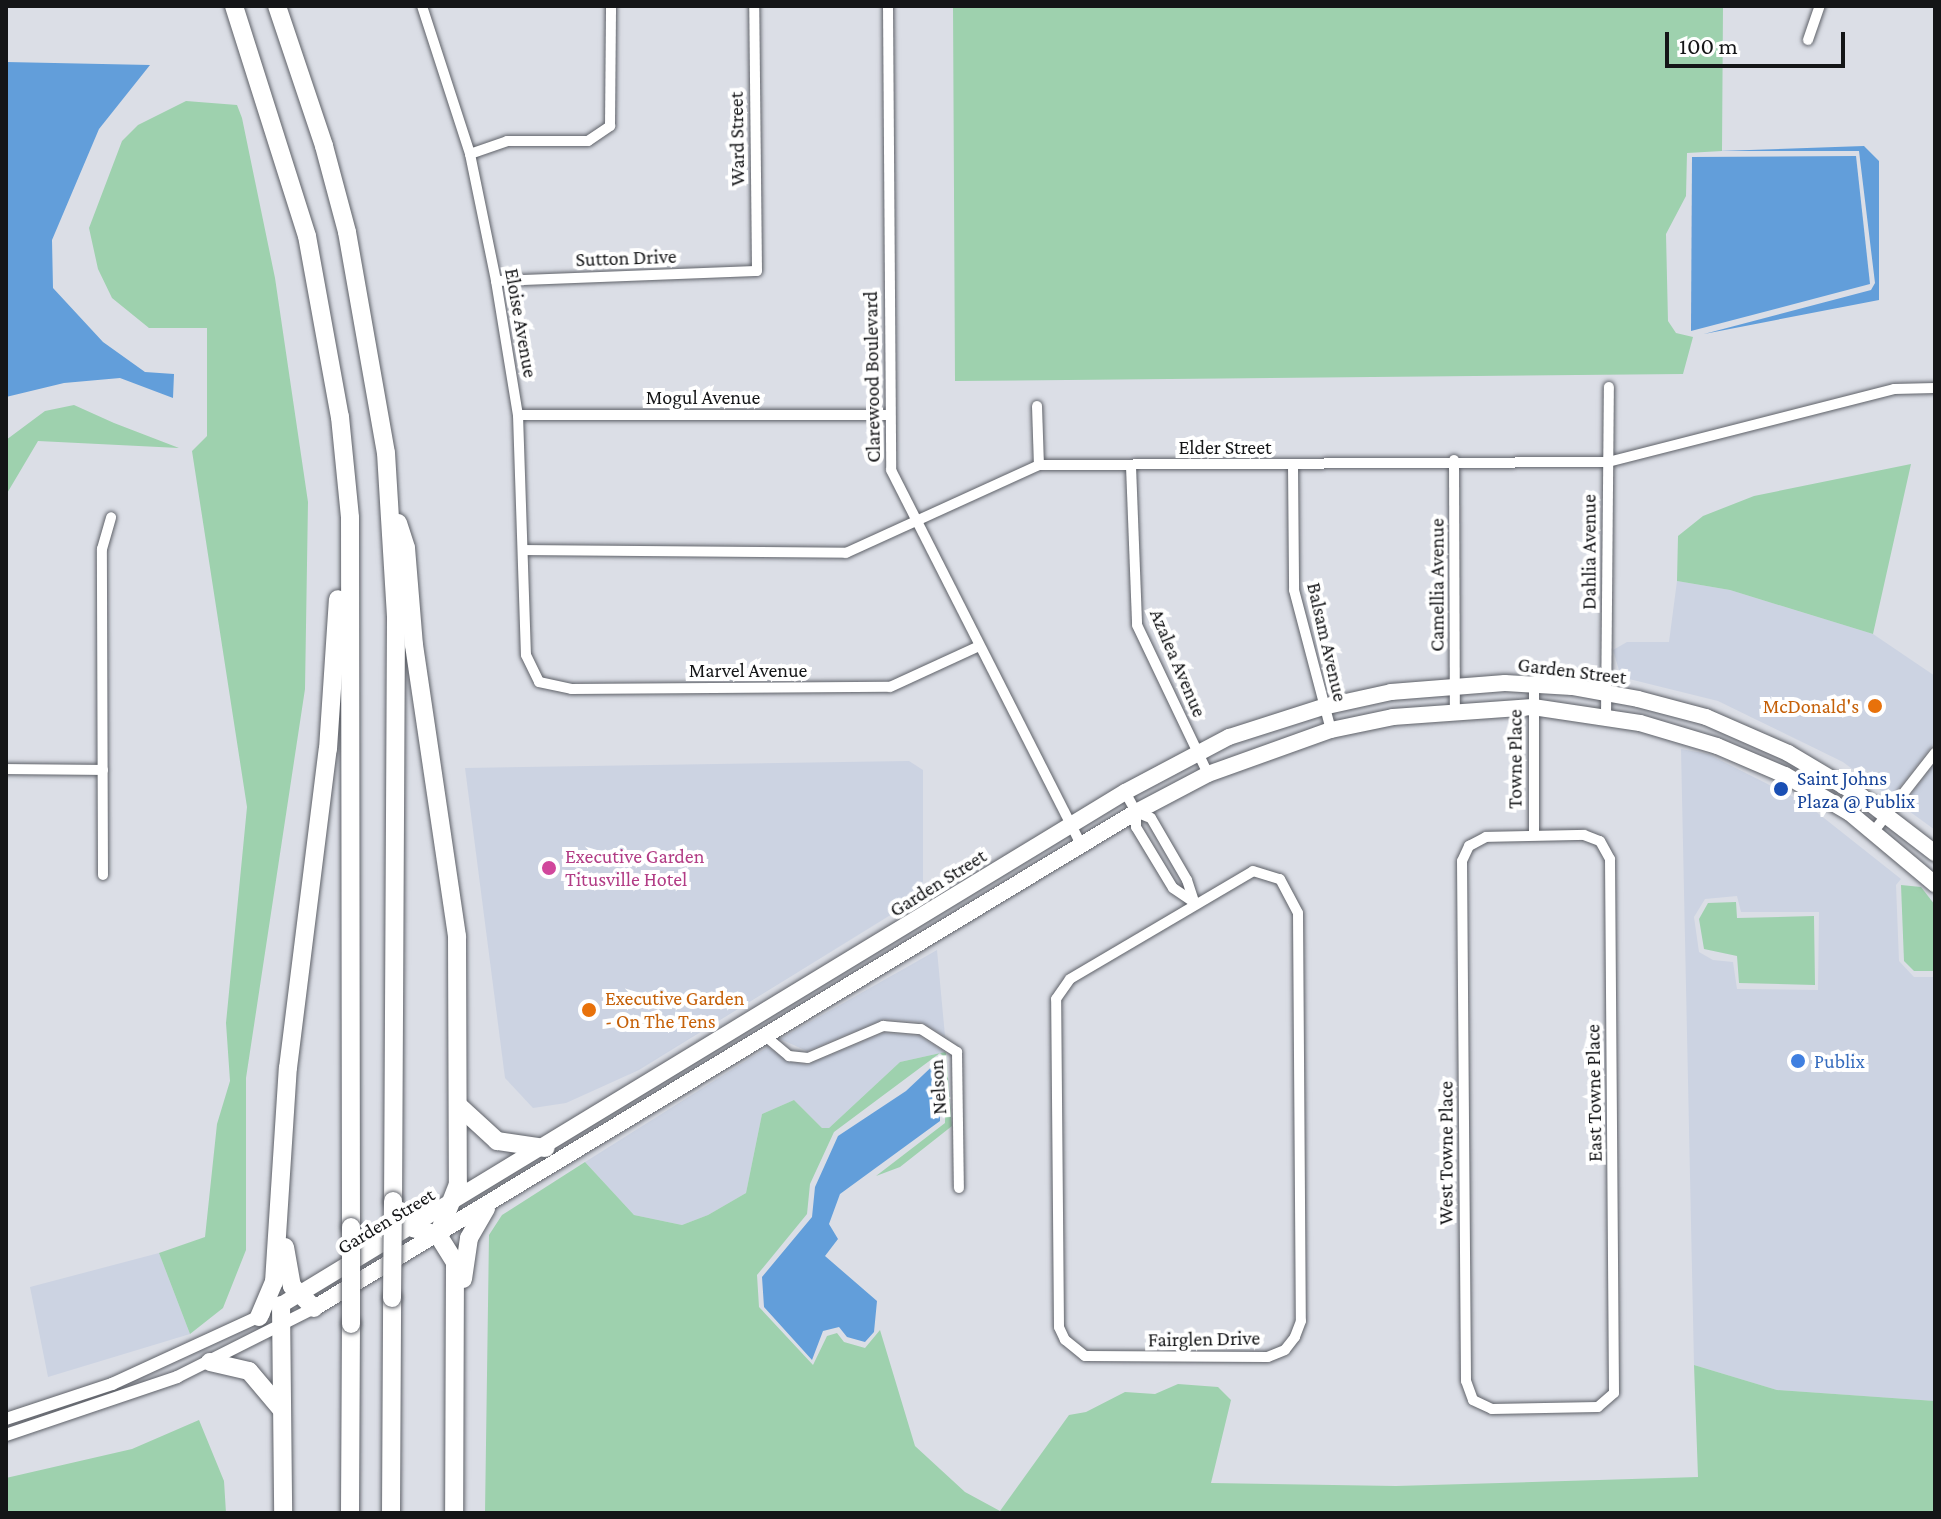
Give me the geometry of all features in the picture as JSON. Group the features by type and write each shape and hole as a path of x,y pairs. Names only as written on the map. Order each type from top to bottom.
{"highway":[{"path":"234,6 307,236 337,402 350,518 350,1513"},
{"path":"277,6 324,146 347,232 377,381 390,502 396,618 391,1513"},
{"path":"390,502 406,548 414,645 457,936 458,1184 438,1235"},
{"path":"259,1317 274,1282 288,1068 328,749 339,571 350,518"},
{"path":"459,1106 497,1141 545,1148"},
{"path":"280,1201 285,1265 307,1301"},
{"path":"459,1306 469,1238 486,1208"},
{"path":"413,1228 438,1235 455,1262 459,1306 454,1513"},
{"path":"281,1305 283,1513"},
{"path":"210,1362 249,1371 282,1410"}],"main road":[{"name":"Garden Street","path":"307,1301 413,1228 1125,792 1229,737 1323,707 1391,692 1455,686 1534,684 1606,693 1706,717 1788,753 1887,815 1935,853"},
{"name":"Garden Street","path":"281,1305 307,1301 486,1208 764,1035 1136,812 1208,774 1331,730 1455,710 1533,707 1606,717 1717,746 1785,775 1874,831 1935,884"}],"street":[{"name":"Eloise Avenue","path":"422,6 470,154 496,281 518,415 525,550 526,655"},
{"path":"470,154 507,141 588,141 610,126 611,6"},
{"name":"Ward Street","path":"754,6 757,271"},
{"name":"Clarewood Boulevard","path":"888,6 887,415 891,470 1082,846"},
{"path":"1808,40 1820,6"},
{"name":"Sutton Drive","path":"496,281 757,271"},
{"name":"Dahlia Avenue","path":"1606,717 1609,387"},
{"name":"Elder Street","path":"525,550 846,553 1039,465 1293,465 1454,460 1608,462 1894,389 1935,388"},
{"path":"1037,406 1039,465"},
{"name":"Mogul Avenue","path":"518,415 887,415"},
{"name":"Camellia Avenue","path":"1454,460 1455,710"},
{"name":"Balsam Avenue","path":"1293,465 1294,590 1331,730"},
{"name":"Azalea Avenue","path":"1131,466 1137,625 1208,774"},
{"path":"103,875 102,549 111,517"},
{"name":"Marvel Avenue","path":"526,655 539,682 571,689 890,687 979,646"},
{"name":"Towne Place","path":"1534,684 1534,835"},
{"path":"1874,831 1935,753"},
{"path":"6,769 103,770"},
{"path":"1125,792 1136,812 1136,827 1173,888 1194,902"},
{"path":"1136,812 1151,818 1187,880 1194,902"},
{"name":"West Towne Place","path":"1534,835 1476,840 1462,861 1466,1381 1473,1400 1492,1409 1598,1407"},
{"name":"East Towne Place","path":"1534,835 1592,837 1610,859 1616,1377 1614,1393 1598,1407"},
{"name":"Fairglen Drive","path":"1253,871 1280,879 1298,913 1301,1321 1285,1350 1268,1357 1092,1358 1074,1350 1059,1327 1056,999 1070,979 1194,902 1253,871"},
{"name":"Nelson","path":"764,1035 789,1056 808,1058 883,1026 921,1029 957,1052 959,1188"},
{"path":"692,1058 702,1073"},
{"name":"Garden Street","path":"6,1435 70,1417 210,1362 281,1327 307,1301"},
{"name":"Garden Street","path":"6,1419 64,1401 180,1356 281,1305"},
{"path":"64,1401 70,1417"}],"shaded area":[{"path":"1677,581 1730,590 1873,634 1935,676 1935,742 1891,798 1843,762 1718,701 1621,677 1613,650 1627,642 1669,642"},
{"path":"1681,749 1708,754 1805,803 1901,879 1896,885 1899,961 1914,977 1935,977 1935,1401 1777,1390 1694,1365","holes":["1737,896 1741,912 1819,912 1818,990 1737,989 1733,962 1713,960 1699,952 1694,917 1705,899"]},
{"path":"909,761 923,770 923,895 639,1070 566,1103 533,1108 505,1078 465,768"},
{"path":"1935,763 1935,830 1902,806"},
{"path":"937,950 945,1036 921,1022 884,1019 807,1051 780,1039"},
{"path":"884,1033 919,1036 945,1052 900,1062 829,1128 822,1128 794,1100 762,1114 746,1193 708,1215 682,1225 634,1215 585,1162 768,1047 786,1061 807,1065"},
{"path":"159,1253 190,1334 48,1377 30,1287"}],"green space":[{"path":"953,6 1723,6 1722,151 1687,153 1686,196 1666,234 1668,321 1676,333 1693,337 1683,374 955,381"},
{"path":"186,101 237,105 242,118 275,278 308,502 305,689 246,1078 246,1250 223,1308 190,1334 159,1253 205,1237 217,1124 230,1081 226,1023 247,807 192,451 207,436 207,328 149,328 112,298 98,269 89,228 122,141 138,125"},
{"path":"74,405 179,448 38,441 6,495 6,440 45,411"},
{"path":"1911,464 1873,634 1730,590 1677,581 1678,536 1703,516 1754,496"},
{"path":"1901,885 1921,887 1935,905 1935,971 1914,971 1904,961"},
{"path":"1736,902 1737,918 1814,916 1815,985 1739,983 1737,956 1704,949 1699,919 1708,903"},
{"path":"940,1053 834,1132 810,1184 807,1214 757,1275 759,1307 813,1365 827,1336 837,1333 844,1342 865,1348 880,1330 915,1446 965,1492 1000,1511 1069,1415 1086,1412 1125,1392 1155,1394 1178,1384 1218,1387 1231,1400 1211,1483 1396,1486 1698,1477 1694,1365 1777,1390 1935,1401 1935,1513 485,1513 489,1235 502,1215 585,1162 634,1215 682,1225 708,1215 746,1193 762,1114 794,1100 822,1128 829,1128 900,1062"},
{"path":"940,1053 946,1053 952,1126 900,1167 876,1176 945,1123 946,1059"},
{"path":"199,1420 224,1481 226,1513 8,1513 6,1478 132,1449"}],"water":[{"path":"6,62 150,65 99,129 52,240 53,288 103,342 145,372 174,374 173,398 120,378 64,383 6,397"},
{"path":"1864,146 1879,161 1879,300 1704,334 1871,290 1875,283 1859,151 1719,151"},
{"path":"1856,156 1870,284 1691,331 1692,157"},
{"path":"940,1059 940,1121 840,1194 829,1224 838,1239 825,1256 877,1301 874,1332 865,1342 847,1337 839,1327 823,1331 812,1360 764,1307 762,1277 812,1217 815,1187 838,1136 906,1091"}],"place":[{"name":"McDonald's","path":"1875,706"},
{"name":"Saint Johns Plaza @ Publix","path":"1781,789"},
{"name":"Executive Garden Titusville Hotel","path":"549,868"},
{"name":"Executive Garden - On The Tens","path":"589,1010"},
{"name":"Publix","path":"1798,1061"}]}
